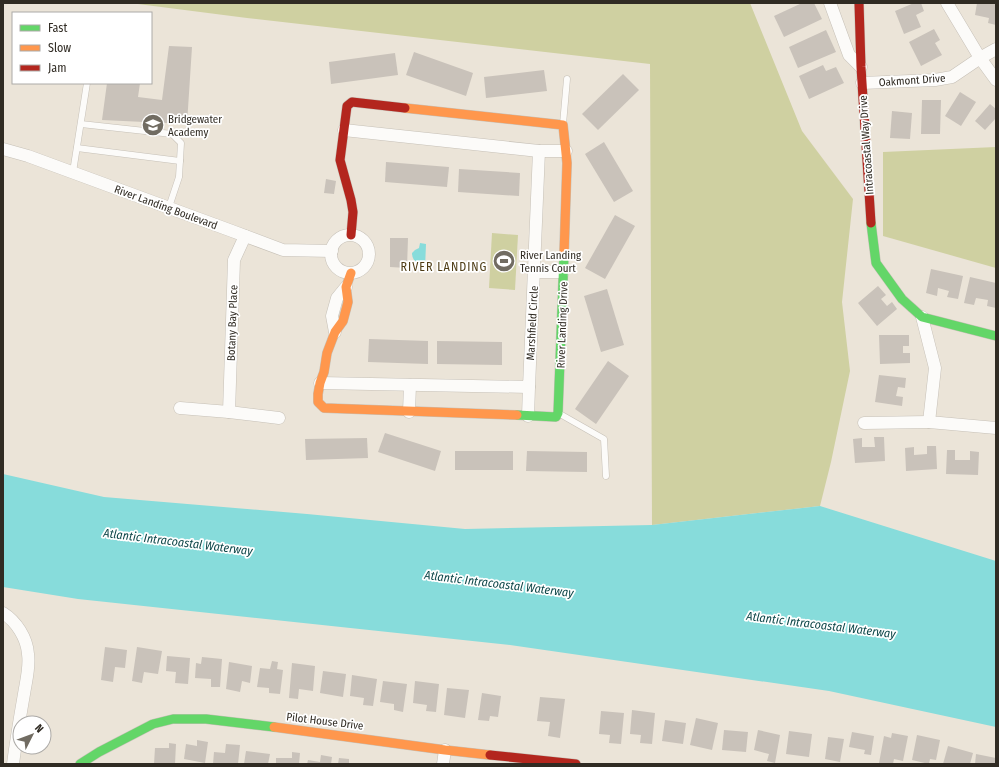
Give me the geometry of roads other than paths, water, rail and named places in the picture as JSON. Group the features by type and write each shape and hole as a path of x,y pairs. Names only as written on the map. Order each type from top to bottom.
{"street":[{"path":"830,3 849,55 860,67"},
{"name":"Intracoastal Way Drive","path":"859,3 860,67 871,222 876,263 902,299 922,317"},
{"path":"947,3 980,58 996,80"},
{"name":"Oakmont Drive","path":"862,83 935,80 952,77 996,49"},
{"path":"351,235 353,212 340,160 347,106 352,102 563,125"},
{"name":"River Landing Drive","path":"558,413 568,163 563,125"},
{"path":"344,130 539,151 566,152"},
{"name":"River Landing Boulevard","path":"3,149 73,172 283,250 332,251"},
{"name":"Marshfield Circle","path":"528,416 539,151"},
{"path":"351,235 357,236 365,242 368,247 369,257 365,266 361,270 351,273 340,270 336,266 333,262 332,251 336,241 351,235"},
{"name":"Botany Bay Place","path":"229,412 234,260 245,236"},
{"path":"534,272 564,272"},
{"path":"351,273 346,287 337,298 332,316 335,332 327,353 318,394 318,402 324,408 556,417 558,413"},
{"path":"929,422 935,368 922,317 996,336"},
{"path":"320,382 529,387"},
{"path":"409,412 410,385"},
{"path":"180,408 279,418"},
{"path":"864,424 929,422 996,428"},
{"path":"3,613 16,624 27,646 28,653 28,670 13,764"},
{"name":"Pilot House Drive","path":"80,764 98,752 153,724 173,719 206,719 445,750 576,764"},
{"path":"443,764 445,750"}],"lane":[{"path":"563,125 567,79"},
{"path":"73,172 87,84"},
{"path":"81,124 172,134 182,143 179,177 169,207"},
{"path":"77,148 180,161"},
{"path":"558,413 604,438 606,476"}],"water":[{"path":"420,243 426,244 425,269 418,268 418,263 412,256 412,253 419,248"},
{"name":"Atlantic Intracoastal Waterway","path":"3,474 104,497 465,529 652,525 820,506 996,561 996,727 829,691 510,645 78,599 3,587"}],"place":[{"name":"Bridgewater Academy","path":"153,125"},
{"name":"River Landing Tennis Court","path":"504,261"}],"district":[{"name":"RIVER LANDING","path":"444,267"}]}
